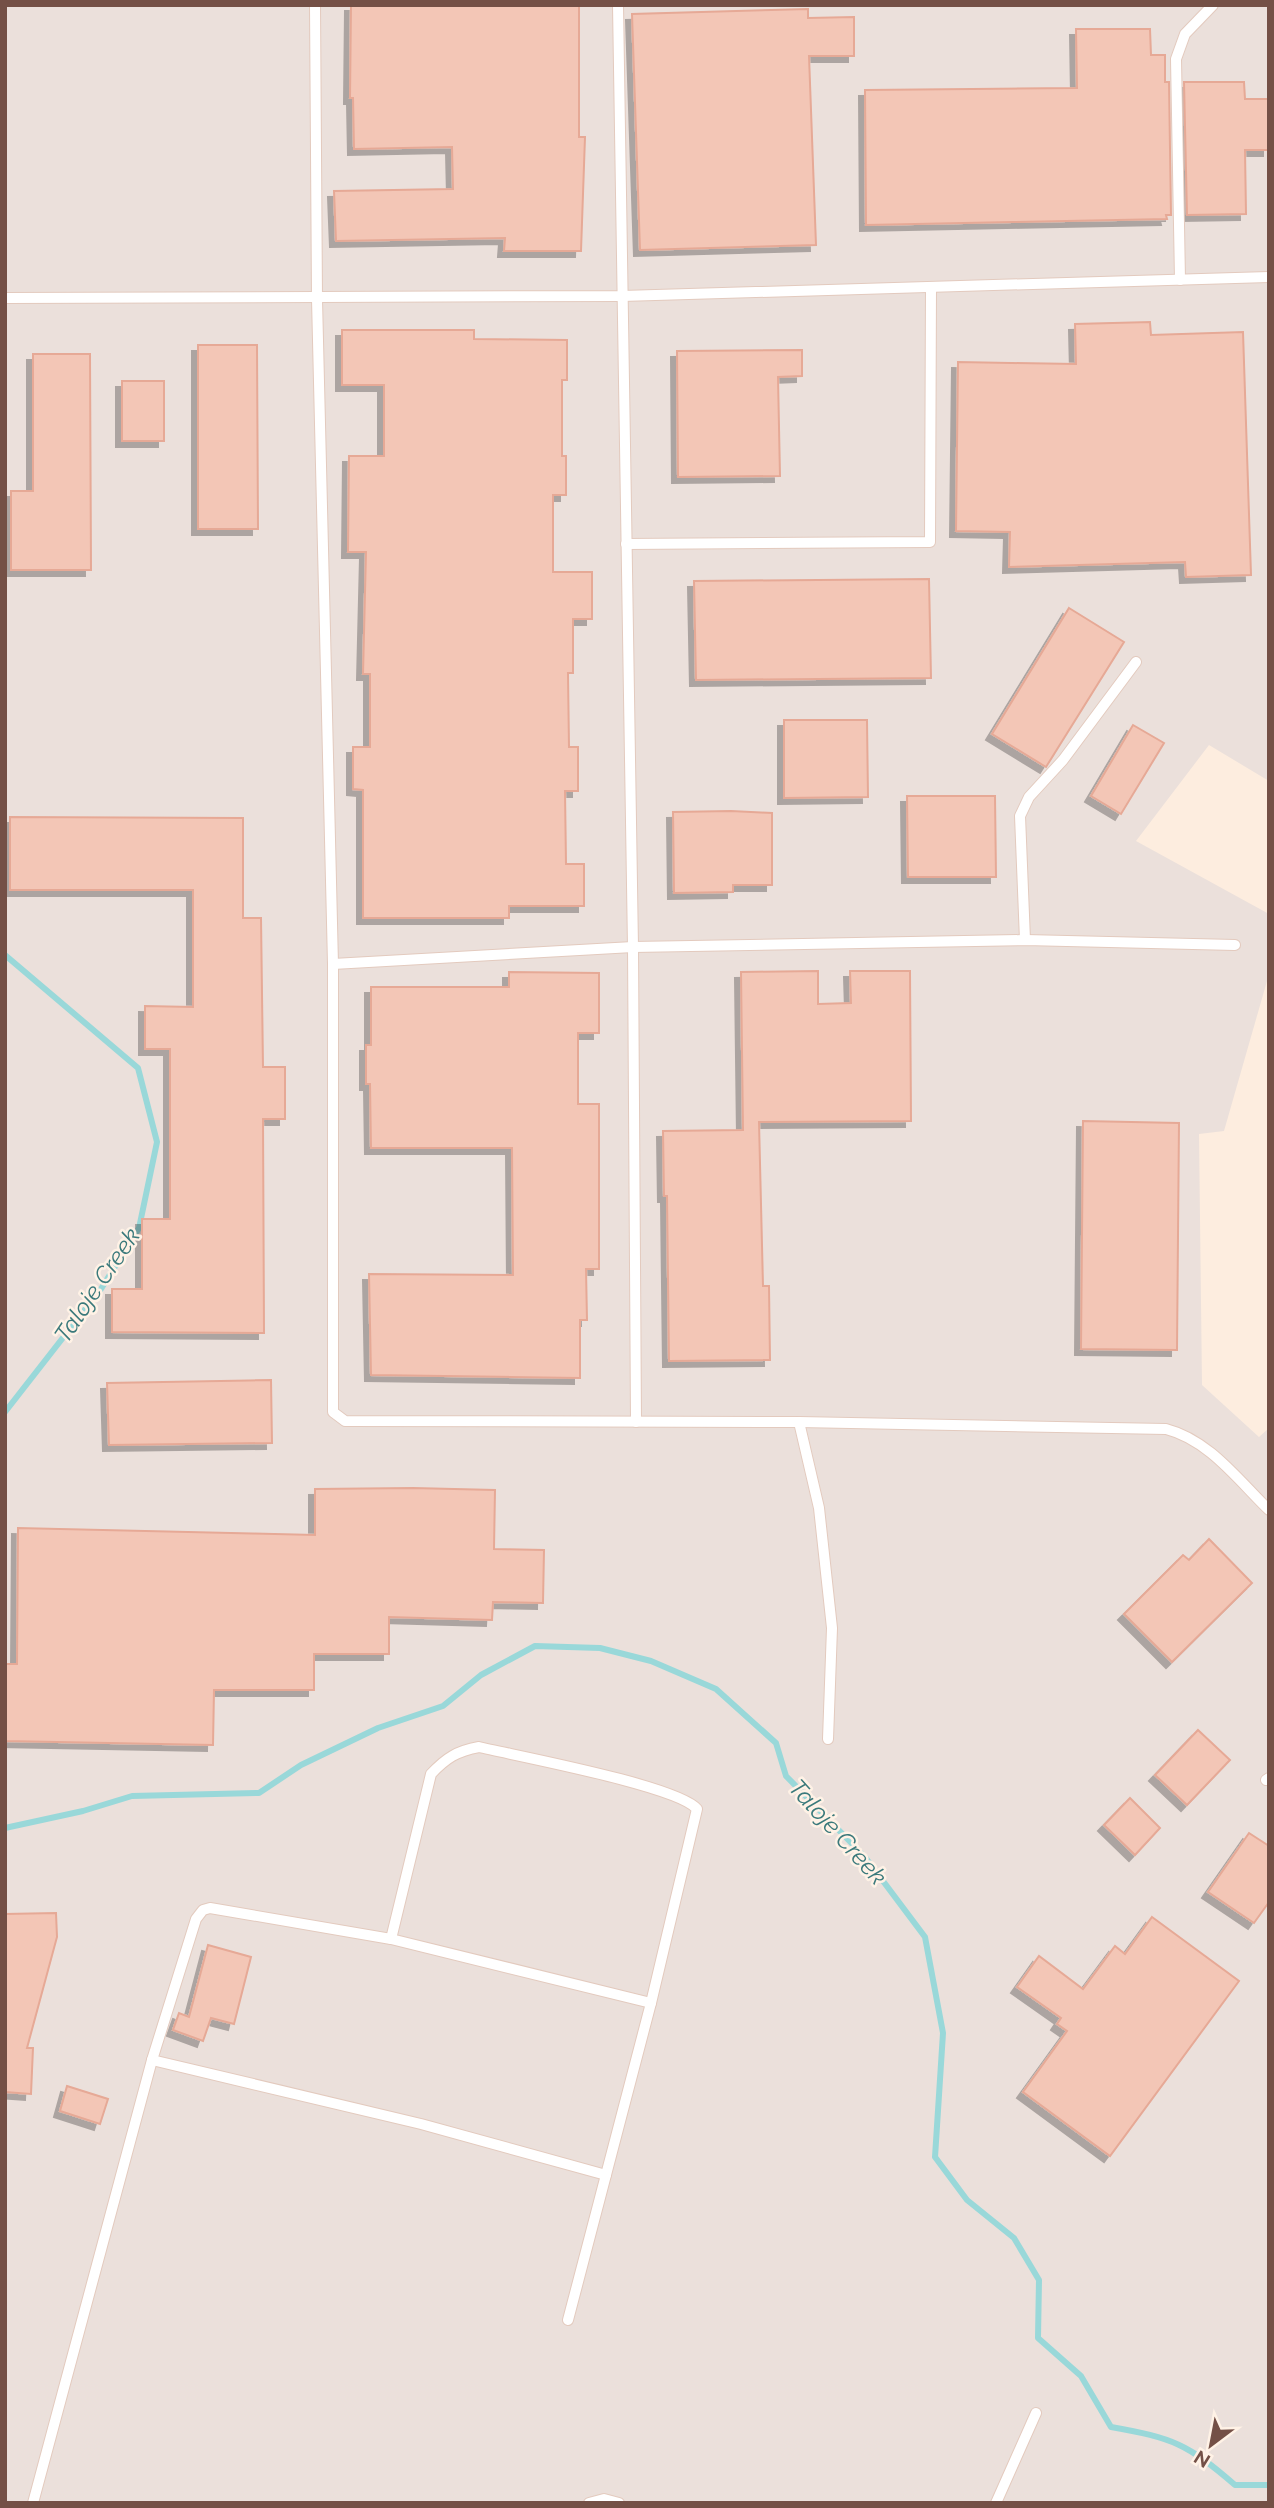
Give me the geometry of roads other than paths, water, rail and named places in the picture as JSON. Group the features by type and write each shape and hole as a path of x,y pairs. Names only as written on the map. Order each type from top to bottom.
{"lane":[{"path":"315,5 317,299 333,964 333,1412 345,1422 799,1422 1166,1429 1186,1434 1202,1445 1269,1510"},
{"path":"618,5 633,947 636,1422"},
{"path":"1180,280 1176,58 1185,34 1213,5"},
{"path":"5,298 622,296 1269,277"},
{"path":"626,544 930,542 931,287"},
{"path":"1025,940 1020,816 1023,805 1063,760 1136,662"},
{"path":"333,964 633,947 1025,940 1235,945"},
{"path":"799,1422 818,1508 832,1628 828,1739"},
{"path":"391,1939 431,1774 446,1758 459,1750 479,1747 658,1790 692,1804 697,1815 568,2320"},
{"path":"33,2503 152,2060 196,1919 203,1910 210,1908 391,1939 651,2003"},
{"path":"152,2060 421,2124 606,2175"},
{"path":"996,2503 1036,2413"},
{"path":"589,2503 604,2499 620,2503"}],"waterway":[{"name":"Taloje Creek","path":"5,955 138,1068 157,1142 139,1228 101,1289 5,1412"},
{"name":"Taloje Creek","path":"5,1828 83,1811 132,1796 259,1793 301,1765 378,1728 443,1706 481,1675 535,1646 600,1648 651,1661 716,1689 776,1743 786,1776 865,1857 925,1937 943,2033 935,2157 967,2200 1014,2238 1039,2280 1038,2338 1081,2376 1111,2427 1150,2435 1179,2445 1205,2460 1235,2485 1269,2485"}]}
